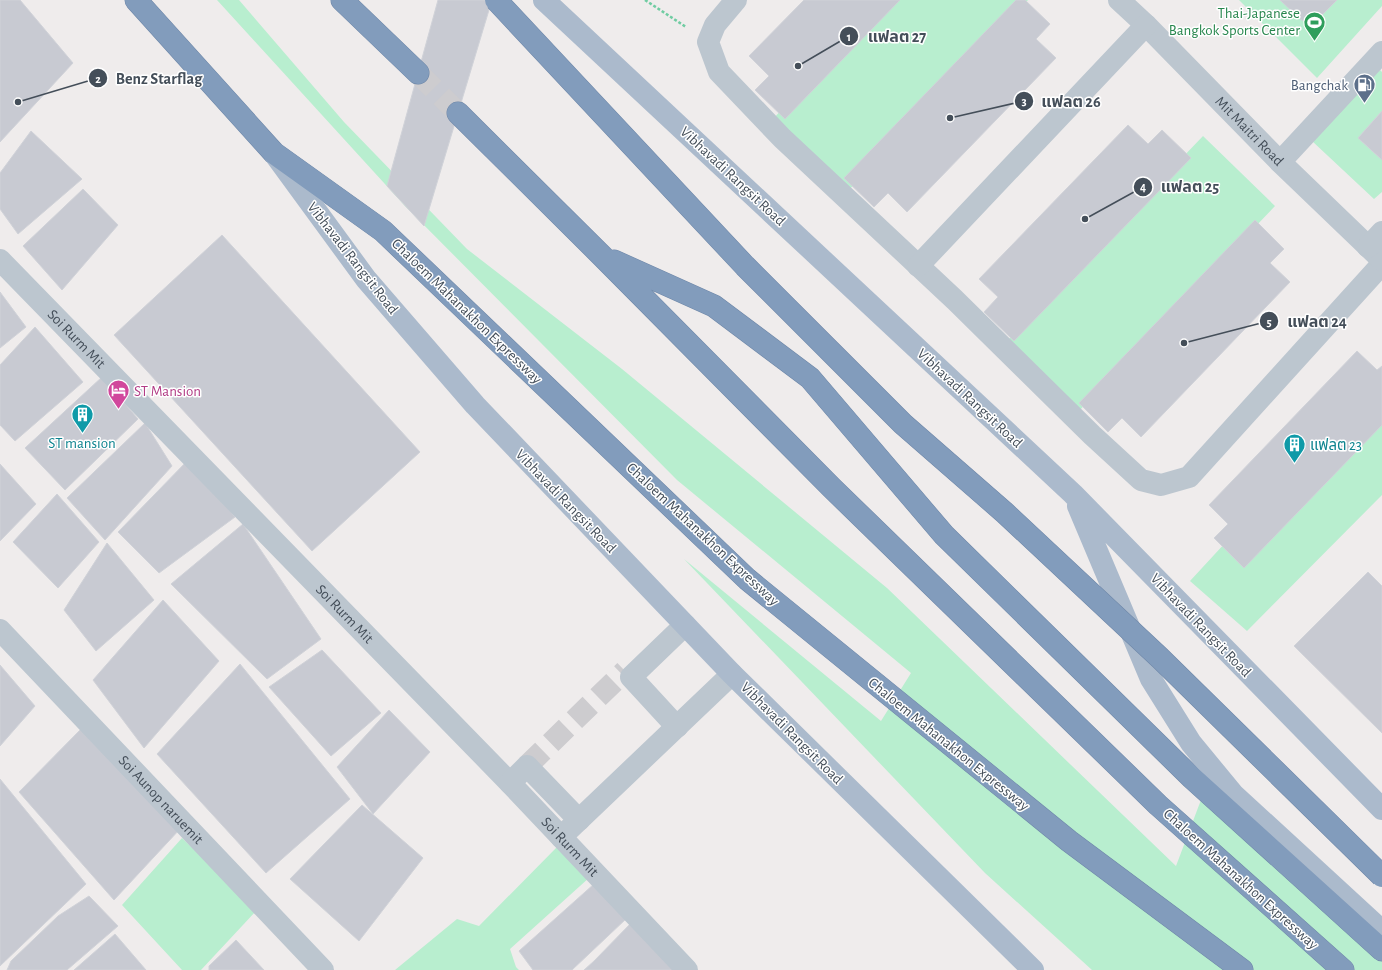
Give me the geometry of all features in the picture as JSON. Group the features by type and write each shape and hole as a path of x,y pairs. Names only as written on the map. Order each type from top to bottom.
{"highway":[{"name":"Vibhavadi Rangsit Road","path":"136,0 274,153"},
{"path":"342,0 418,73"},
{"path":"496,0 745,266 903,424 1005,513 1155,653 1382,876"},
{"name":"Chaloem Mahanakhon Expressway","path":"458,113 832,488 1158,804 1343,970"},
{"name":"Chaloem Mahanakhon Expressway","path":"274,153 383,231 747,579 1069,841 1242,970"},
{"path":"602,256 714,306 810,378 944,535 1192,778 1382,950"}],"main road":[{"name":"Vibhavadi Rangsit Road","path":"544,0 1073,494 1382,809"},
{"name":"Vibhavadi Rangsit Road","path":"274,153 366,279 475,406 732,674 1033,970"},
{"path":"1073,494 1151,679 1191,743 1233,794 1382,931"}],"street":[{"path":"736,0 715,25 708,42 719,72 782,138 918,266 1092,435 1141,480 1161,485 1189,477 1382,264"},
{"name":"Mit Maitri Road","path":"1119,0 1146,25 1280,162 1377,246"},
{"path":"918,266 1146,25"},
{"path":"1280,162 1382,52"},
{"name":"Soi Rurm Mit","path":"0,260 510,784 687,970"},
{"path":"677,727 628,674 685,625"},
{"name":"Soi Aunop naruemit","path":"0,630 323,970"},
{"path":"561,837 732,674"},
{"path":"510,784 527,766 580,820"}],"path":[{"path":"645,0 708,42"}],"green space":[{"path":"217,0 239,0 344,122 467,249 622,369 887,588 1176,866 1207,784 1382,956 1382,970 1092,970 985,873 684,559 881,721 911,673 677,480 405,206"},
{"path":"885,0 1028,0 847,192 772,120"},
{"name":"Thai-Japanese Bangkok Sports Center","path":"1239,0 1382,0 1382,6 1317,78"},
{"name":"Bangchak","path":"1380,70 1382,72 1382,111 1358,138 1382,160 1382,192 1374,199 1312,141"},
{"path":"1203,136 1275,206 1078,412 1006,342"},
{"path":"1382,373 1382,495 1247,631 1190,581"},
{"path":"182,838 257,910 201,970 182,970 122,905"},
{"path":"557,847 590,877 510,949 516,967 519,970 395,970 457,919 479,926"}],"building":[{"path":"0,0 20,0 73,63 0,142"},
{"path":"438,0 492,0 424,226 387,186"},
{"path":"804,0 900,0 785,119 755,90 769,76 749,56"},
{"path":"1016,0 1025,0 1050,24 1036,39 1056,58 907,212 888,193 874,207 844,178"},
{"path":"1280,0 1337,0 1315,22 1307,23 1300,19"},
{"path":"1382,111 1382,160 1358,138"},
{"path":"1128,125 1148,144 1162,130 1191,158 1014,341 984,312 998,297 979,279"},
{"path":"31,131 82,179 18,234 0,209 0,173"},
{"path":"83,189 118,225 62,290 23,246"},
{"path":"1255,220 1284,249 1270,263 1290,282 1141,437 1122,418 1108,432 1079,403"},
{"path":"222,235 420,452 312,551 114,335"},
{"path":"0,292 26,327 0,348"},
{"path":"35,327 83,382 15,441 0,425 0,365"},
{"name":"แฟลต 23","path":"1357,351 1377,370 1382,366 1382,425 1244,568 1214,538 1228,524 1209,505"},
{"name":"ST mansion","path":"102,377 138,419 65,490 25,448"},
{"path":"145,423 172,466 105,540 67,498"},
{"path":"189,459 235,517 159,573 118,532"},
{"path":"0,464 36,504 0,541"},
{"path":"57,494 99,542 58,588 13,542"},
{"path":"243,524 321,639 267,679 171,584"},
{"path":"107,543 154,600 96,651 64,610"},
{"path":"1368,572 1382,586 1382,733 1294,646"},
{"path":"163,600 219,661 144,748 93,680"},
{"path":"322,650 381,713 331,756 269,687"},
{"path":"240,664 350,799 266,873 157,754"},
{"path":"0,665 35,706 0,746"},
{"path":"389,710 430,752 373,814 337,767"},
{"path":"81,729 180,829 114,900 19,792"},
{"path":"0,779 86,884 0,966"},
{"path":"362,805 423,858 359,941 290,879"},
{"path":"594,884 626,919 572,970 533,970 519,951"},
{"path":"89,896 118,926 67,970 7,970 11,961 58,916"},
{"path":"633,921 679,970 584,970 594,961"},
{"path":"115,934 146,970 74,970"},
{"path":"236,940 264,970 209,970 209,966"}],"tunnel":[{"path":"418,73 458,113"},
{"path":"527,766 625,671"}],"place":[{"name":"Thai-Japanese Bangkok Sports Center","path":"1315,42"},
{"name":"แฟลต 27","path":"798,66"},
{"name":"Benz Starflag","path":"18,102"},
{"name":"Bangchak","path":"1364,104"},
{"name":"แฟลต 26","path":"950,118"},
{"name":"แฟลต 25","path":"1085,219"},
{"name":"แฟลต 24","path":"1184,343"},
{"name":"ST Mansion","path":"118,410"},
{"name":"ST mansion","path":"82,434"},
{"name":"แฟลต 23","path":"1295,464"}]}
